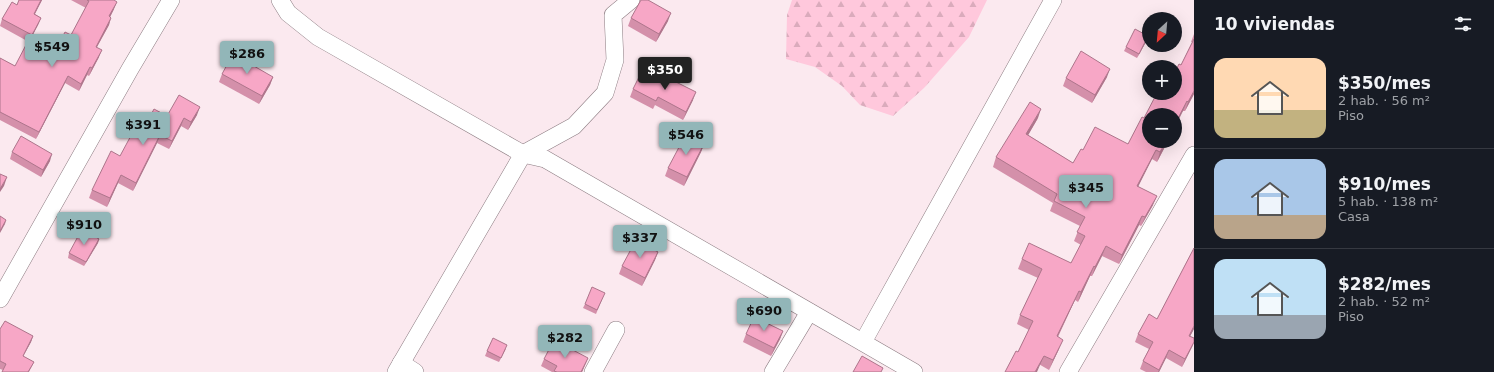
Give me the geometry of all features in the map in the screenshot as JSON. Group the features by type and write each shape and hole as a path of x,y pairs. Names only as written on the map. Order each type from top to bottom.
{"street":[{"path":"0,299 130,69 172,0"},
{"path":"280,0 288,13 318,37 523,154 545,159 914,372"},
{"path":"404,369 523,154 574,126 605,93 615,60 613,15 631,0"},
{"path":"863,342 1053,0"},
{"path":"1068,372 1194,155"},
{"path":"773,372 809,312"},
{"path":"593,372 616,330"}],"green space":[{"path":"792,0 987,0 969,37 924,88 893,116 860,105 842,86 815,67 786,59 787,15"}],"building":[{"path":"19,0 41,0 34,14 41,18 32,35 2,19 12,2 17,5"},
{"path":"87,0 114,0 117,2 109,16 111,18 96,47 102,50 92,68 90,67 81,84 68,76 39,132 0,112 0,58 15,66 27,43 52,57 65,32 71,35 89,1"},
{"path":"641,0 648,0 671,13 659,34 631,18"},
{"path":"1135,29 1142,33 1142,48 1139,54 1126,47"},
{"path":"1194,39 1194,91 1182,111 1182,108 1149,108 1153,100 1182,100 1182,63"},
{"path":"1081,51 1110,69 1095,95 1066,78"},
{"path":"233,54 273,77 262,96 222,74"},
{"path":"642,71 665,83 668,78 696,92 686,112 658,97 656,101 633,89"},
{"path":"179,95 200,107 191,122 184,118 172,141 160,135 136,183 121,175 110,198 92,190 111,151 120,156 134,130 141,134 154,109 167,116"},
{"path":"1030,102 1041,109 1026,134 1073,163 1081,149 1083,150 1095,127 1128,144 1142,117 1142,148 1162,148 1160,152 1156,150 1137,186 1157,196 1145,217 1142,216 1122,255 1106,246 1081,292 1079,291 1057,336 1063,340 1053,360 1044,356 1035,372 1005,372 1016,351 1018,352 1033,321 1020,315 1042,269 1022,259 1029,243 1071,263 1085,236 1077,232 1085,217 1054,201 1057,194 996,157"},
{"path":"686,134 704,144 687,177 668,168"},
{"path":"21,136 52,154 43,170 12,152"},
{"path":"0,174 7,177 0,189"},
{"path":"0,216 6,220 0,231"},
{"path":"82,229 99,239 86,262 69,253"},
{"path":"636,240 658,252 645,278 622,266"},
{"path":"1194,248 1194,326 1189,336 1194,338 1194,342 1185,359 1169,350 1159,370 1143,361 1153,342 1138,334 1149,314 1157,319"},
{"path":"592,287 605,293 597,310 585,304"},
{"path":"754,317 783,331 774,348 746,334"},
{"path":"5,321 33,336 23,356 34,362 28,372 2,372 6,364 0,361 0,329"},
{"path":"493,338 507,345 501,358 487,351"},
{"path":"554,340 588,358 581,372 554,371 557,366 544,359"},
{"path":"862,356 883,368 881,372 853,372"}]}
